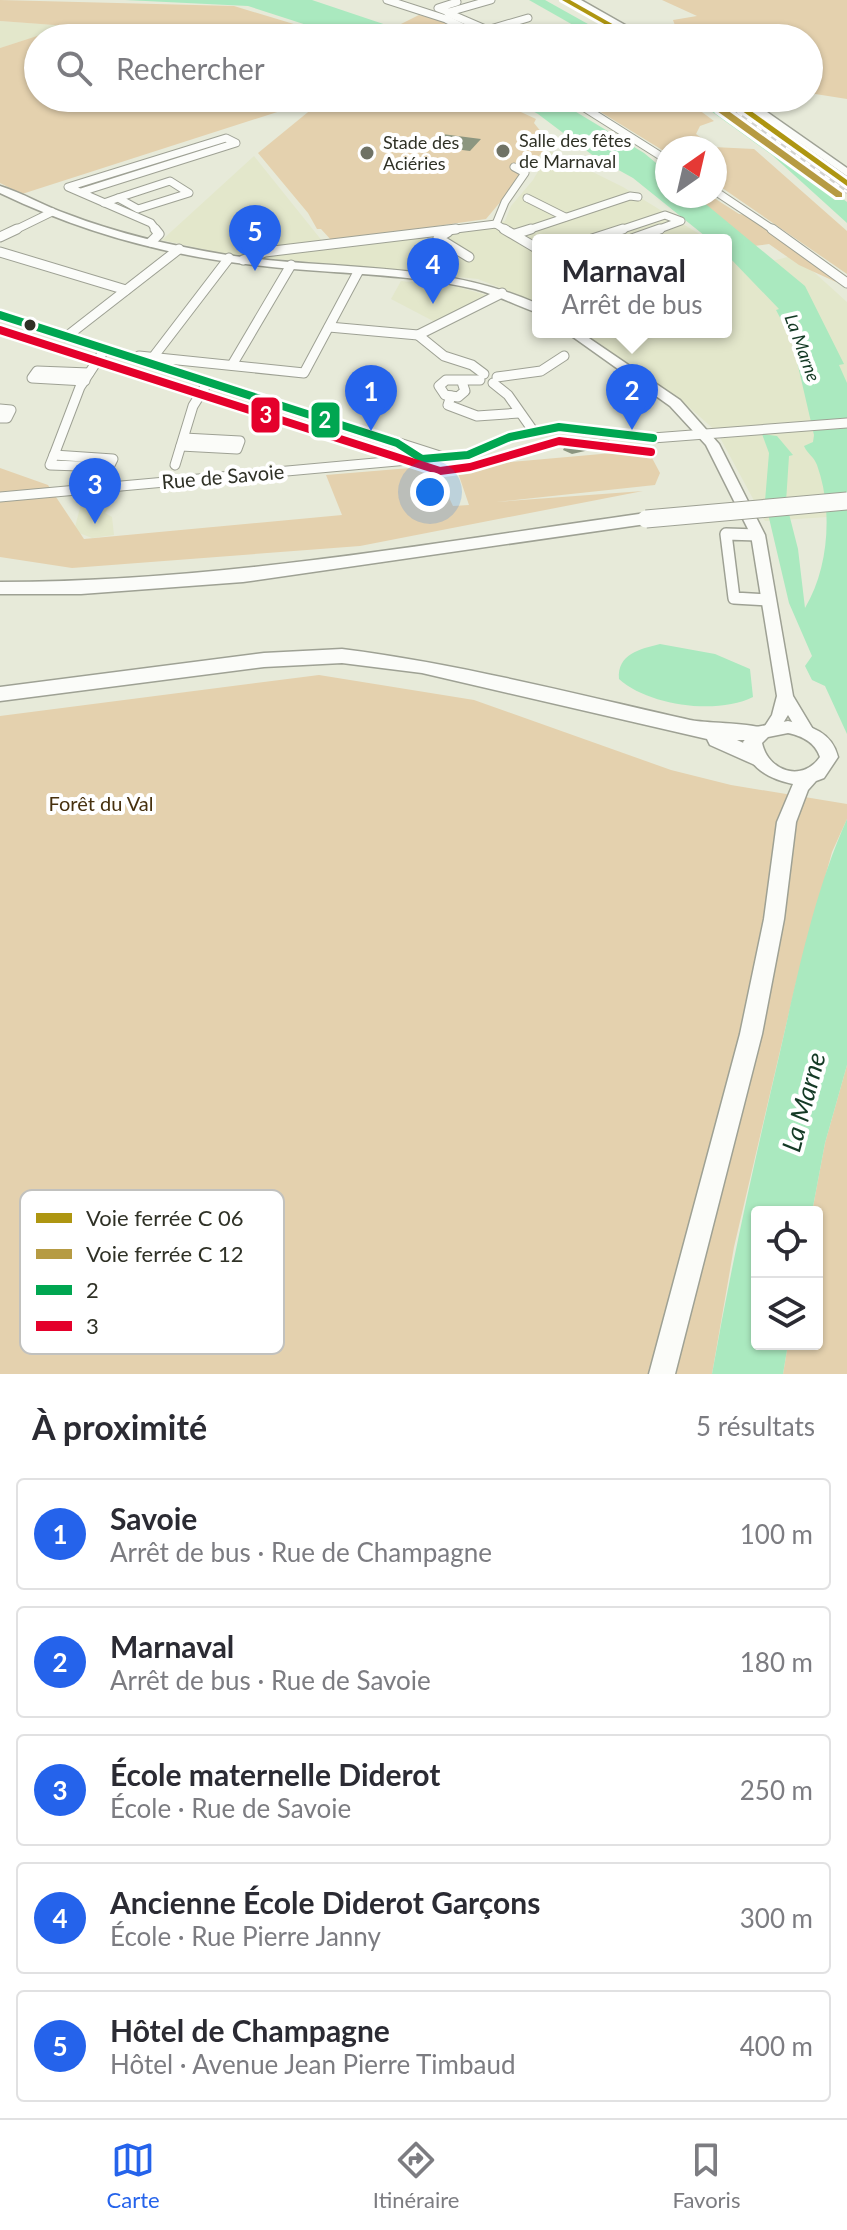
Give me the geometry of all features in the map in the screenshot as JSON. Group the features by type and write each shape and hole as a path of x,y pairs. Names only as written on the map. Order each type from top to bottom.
{"highway":[{"path":"0,592 166,586 336,568 646,519 847,501"},
{"path":"0,581 51,585 166,586"},
{"path":"0,695 264,660 353,657 422,666 710,732 766,731"},
{"path":"0,695 264,664 364,662 419,670 711,738 738,747 762,764"}],"main road":[{"path":"575,0 618,24"},
{"path":"761,112 847,173"},
{"path":"0,189 52,212 179,249 264,263 460,283 502,293 532,306"},
{"path":"581,338 675,403 706,434 758,535 785,696 806,731 825,745 829,757 823,768 810,775 794,777 762,764"},
{"path":"662,1374 753,1028 781,876 789,806 782,786 762,764 753,742 780,715 785,696"},
{"path":"766,731 806,731"},
{"path":"789,806 810,775"}],"street":[{"path":"387,0 451,24"},
{"path":"465,0 438,8 474,24"},
{"path":"420,11 449,13 491,0"},
{"path":"508,24 528,18"},
{"path":"591,112 655,152"},
{"path":"81,192 236,143 226,138 68,187 151,223 159,234 151,242"},
{"path":"496,224 505,202 525,173 514,167"},
{"path":"104,203 117,198 170,181 189,193 138,209 117,198"},
{"path":"515,234 630,196 638,197"},
{"path":"527,198 565,217"},
{"path":"727,199 789,239 847,283"},
{"path":"0,237 52,212"},
{"path":"607,234 665,215 681,221 645,234"},
{"path":"243,260 254,254 496,224 532,245"},
{"path":"438,238 452,229"},
{"path":"418,233 438,238 469,257"},
{"path":"66,337 179,249"},
{"path":"264,263 278,251"},
{"path":"0,252 126,290"},
{"path":"154,356 229,258"},
{"path":"232,365 291,265"},
{"path":"126,356 154,356 299,373 308,370 358,272"},
{"path":"329,327 418,335 502,293"},
{"path":"0,325 4,316 397,443 422,455"},
{"path":"418,335 444,356 472,365 482,377"},
{"path":"53,455 113,459 109,467 50,465 53,455 95,358 105,349"},
{"path":"462,382 463,395 451,396 442,391 440,382 462,382 482,377 495,380 541,371 564,356"},
{"path":"37,371 87,377 32,378 37,371"},
{"path":"495,380 534,432"},
{"path":"175,465 193,406 208,382"},
{"path":"451,396 448,405 477,416 519,413"},
{"path":"0,409 11,410 7,418 0,418"},
{"name":"Rue de Savoie","path":"0,497 403,461 422,455 468,455 510,437 559,427 653,438 847,423"},
{"path":"240,441 237,449 182,442 240,441"},
{"path":"758,535 726,534 734,598 770,600"}],"shaded area":[{"path":"0,21 42,24 24,24 24,40 0,48"},
{"path":"550,151 623,187 699,234 532,234 532,301 478,279 225,254 162,240 254,156 327,247 457,233 505,221 511,206 533,180"},
{"path":"795,255 847,302 847,521 828,517 765,521 717,432 681,400 591,338 732,338 732,260 742,269"},
{"path":"401,281 458,287 486,295 435,322 391,299"},
{"path":"113,501 105,513 112,517 114,535 92,538 74,531 81,504"}],"green space":[{"path":"0,0 234,6 294,24 41,24 0,21"},
{"path":"662,0 847,0 847,99 823,95 823,24 674,24 673,20 697,16"},
{"path":"419,15 451,24 401,24"},
{"path":"24,40 24,112 277,112 22,194 0,183 0,48"},
{"path":"308,112 521,112 536,119 534,123 550,143 486,219 332,241 321,229 317,229 308,213 258,153"},
{"path":"601,112 702,112 714,121 700,126 696,134 699,136 655,136 655,146"},
{"path":"727,148 754,149 847,231 847,274 727,191"},
{"path":"727,206 747,215 833,276 836,282 799,265 769,244 754,246 706,208"},
{"path":"635,451 651,456 660,473 655,485 496,502 643,491 360,546 72,568 0,557 0,468 48,485 84,539 342,515 326,475 434,466 453,506 469,505 456,467"},
{"name":"Forêt du Val","path":"319,675 474,700 671,770 731,785 847,804 847,819 832,852 796,983 734,1247 712,1374 0,1374 0,716"},
{"path":"847,1065 847,1374 783,1374 787,1350 823,1350 823,1206 813,1206 825,1143"}],"water":[{"path":"125,0 312,0 383,24 304,24 248,6"},
{"path":"529,0 545,0 588,24 571,24"},
{"name":"La Marne","path":"534,112 576,112 644,153 655,162 655,196 633,178 595,157"},
{"path":"712,112 730,112 847,202 847,223 772,155"},
{"name":"La Marne","path":"670,208 711,208 805,286 844,364 839,365 847,383 847,734 825,686 812,680 805,666 812,656 789,603 765,501 769,453 762,434 777,436 793,455 789,456 786,502 798,549 805,608 824,557 827,519 817,465 804,446 813,442 814,435 792,340 776,310 779,309 732,260 732,234 703,234"},
{"path":"660,644 715,654 750,669 753,697 721,706 684,705 648,696 619,679 619,671 626,658"},
{"name":"La Marne","path":"847,819 847,1065 825,1143 813,1206 751,1206 751,1350 787,1350 783,1374 712,1374 744,1213 800,963 835,847"}],"building":[{"path":"442,134 481,139 470,151 431,146"},
{"path":"577,437 609,440 611,445 572,454 563,450 565,446 552,446 552,440"}],"railway":[{"path":"737,112 847,192"}],"transit line":[{"path":"565,0 609,24"},
{"path":"724,112 839,195"},
{"path":"747,112 847,184"},
{"name":"2","path":"0,315 397,443 422,459 468,455 510,437 559,427 653,438"},
{"name":"3","path":"0,330 440,471 470,467 529,447 559,441 651,452"}],"place":[{"name":"Salle des fêtes de Marnaval","path":"503,151"},
{"name":"Stade des Aciéries","path":"367,153"},
{"name":"Hôtel de Champagne","path":"255,271"},
{"name":"Ancienne École Diderot Garçons","path":"433,304"},
{"name":"Marnaval","path":"632,430"},
{"name":"Savoie","path":"371,431"},
{"name":"École maternelle Diderot","path":"95,524"}]}
